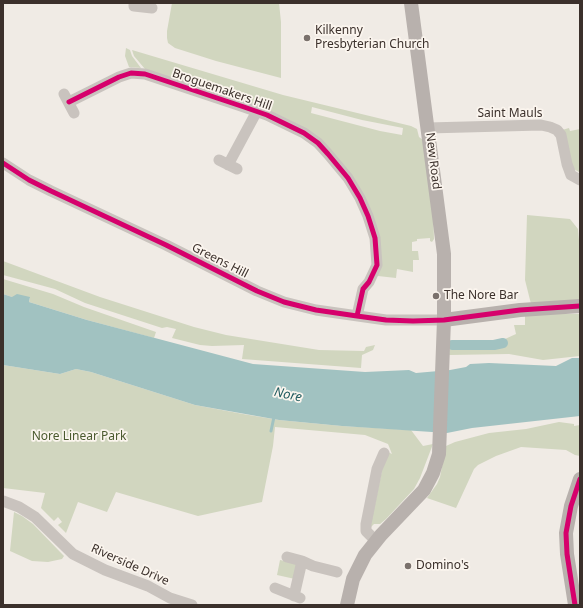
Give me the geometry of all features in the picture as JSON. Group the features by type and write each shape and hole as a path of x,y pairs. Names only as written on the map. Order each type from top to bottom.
{"main road":[{"name":"New Road","path":"348,605 350,590 345,573 365,555 376,541 424,490 433,473 439,454 444,320 444,254 412,3"},
{"path":"444,320 520,310 580,306"},
{"path":"575,605 567,554 566,533 571,506 580,479"}],"street":[{"path":"134,5 152,8"},
{"name":"Broguemakers Hill","path":"74,113 67,98 131,73 145,74 257,112 297,129 318,143 341,168 360,198 375,238 377,265 369,282 363,289 356,316"},
{"name":"Broguemakers Hill","path":"228,165 257,112"},
{"name":"Saint Mauls","path":"428,128 541,125 550,127 557,130 561,135 567,164 571,175 580,180"},
{"name":"Greens Hill","path":"3,163 51,191 166,245 257,291 284,302 316,310 386,320 444,320"},
{"path":"376,541 366,531 366,524 377,469 384,453"},
{"name":"Riverside Drive","path":"3,501 20,507 34,517 73,554 105,570 148,586 170,598 192,605"},
{"path":"287,557 313,566 345,573"},
{"path":"275,588 297,597 302,561"}],"green space":[{"path":"172,3 279,3 281,22 281,78 216,61 175,48 168,43 167,38"},
{"path":"126,48 130,50 132,56 141,68 129,67 125,56"},
{"path":"132,50 283,95 411,126 417,129 419,137 423,140 433,211 434,239 432,242 430,241 430,238 417,239 417,241 412,242 412,251 418,251 419,260 413,260 413,272 397,269 396,278 378,276 373,215 299,125 268,110 145,69 134,56","holes":["312,107 362,120 403,128 402,135 380,131 311,113"]},
{"path":"569,128 570,131 580,129 580,172 572,168 562,130"},
{"path":"527,215 570,219 578,229 580,241 580,300 531,304 525,280"},
{"path":"3,261 100,297 194,327 226,335 319,350 364,351 366,347 375,345 373,350 362,355 361,368 242,359 244,345 200,345 172,338 176,329 167,327 162,328 85,303 55,289 3,275"},
{"path":"3,279 53,294 84,307 156,332 154,338 87,320 29,302 30,298 12,297 3,294"},
{"path":"525,314 580,314 580,356 543,360 509,354 449,355 450,347 497,349 506,344 505,339 516,334 514,325 525,325"},
{"name":"Nore Linear Park","path":"3,365 60,374 76,369 91,372 195,405 279,420 342,426 411,430 423,446 433,444 420,478 414,489 386,519 380,524 374,524 370,528 386,451 392,454 388,444 365,435 275,427 273,446 262,502 198,516 116,492 107,512 78,502 66,533 58,525 62,522 58,517 54,521 41,508 45,493 3,488"},
{"path":"559,422 574,424 574,426 580,425 580,456 566,450 521,447 496,456 478,465 474,469 456,508 427,498 440,477 446,446 455,442 489,433 526,429"},
{"path":"14,512 33,524 64,556 62,559 48,562 32,561 10,551"},
{"path":"280,560 298,564 295,579 277,575"}],"water":[{"name":"Nore","path":"3,294 12,297 17,294 30,297 29,302 87,320 253,364 365,372 409,370 416,373 450,370 466,367 470,364 489,363 556,366 572,358 580,358 580,416 472,428 447,433 342,426 279,420 195,405 91,372 76,369 60,374 3,365"}],"waterway":[{"path":"452,345 494,345 503,343"},
{"path":"271,431 274,417"}],"cycle path":[{"path":"69,102 119,77 131,73 145,74 267,115 304,133 318,143 348,178 360,198 375,238 377,265 369,282 363,289 357,316"},
{"path":"3,163 29,180 166,245 257,291 284,302 316,310 386,320 413,321 444,320 520,310 580,306"},
{"path":"575,605 567,554 566,533 571,506 580,479"}],"place":[{"name":"Kilkenny Presbyterian Church","path":"307,38"},
{"name":"The Nore Bar","path":"436,296"},
{"name":"Domino's","path":"408,566"}]}
